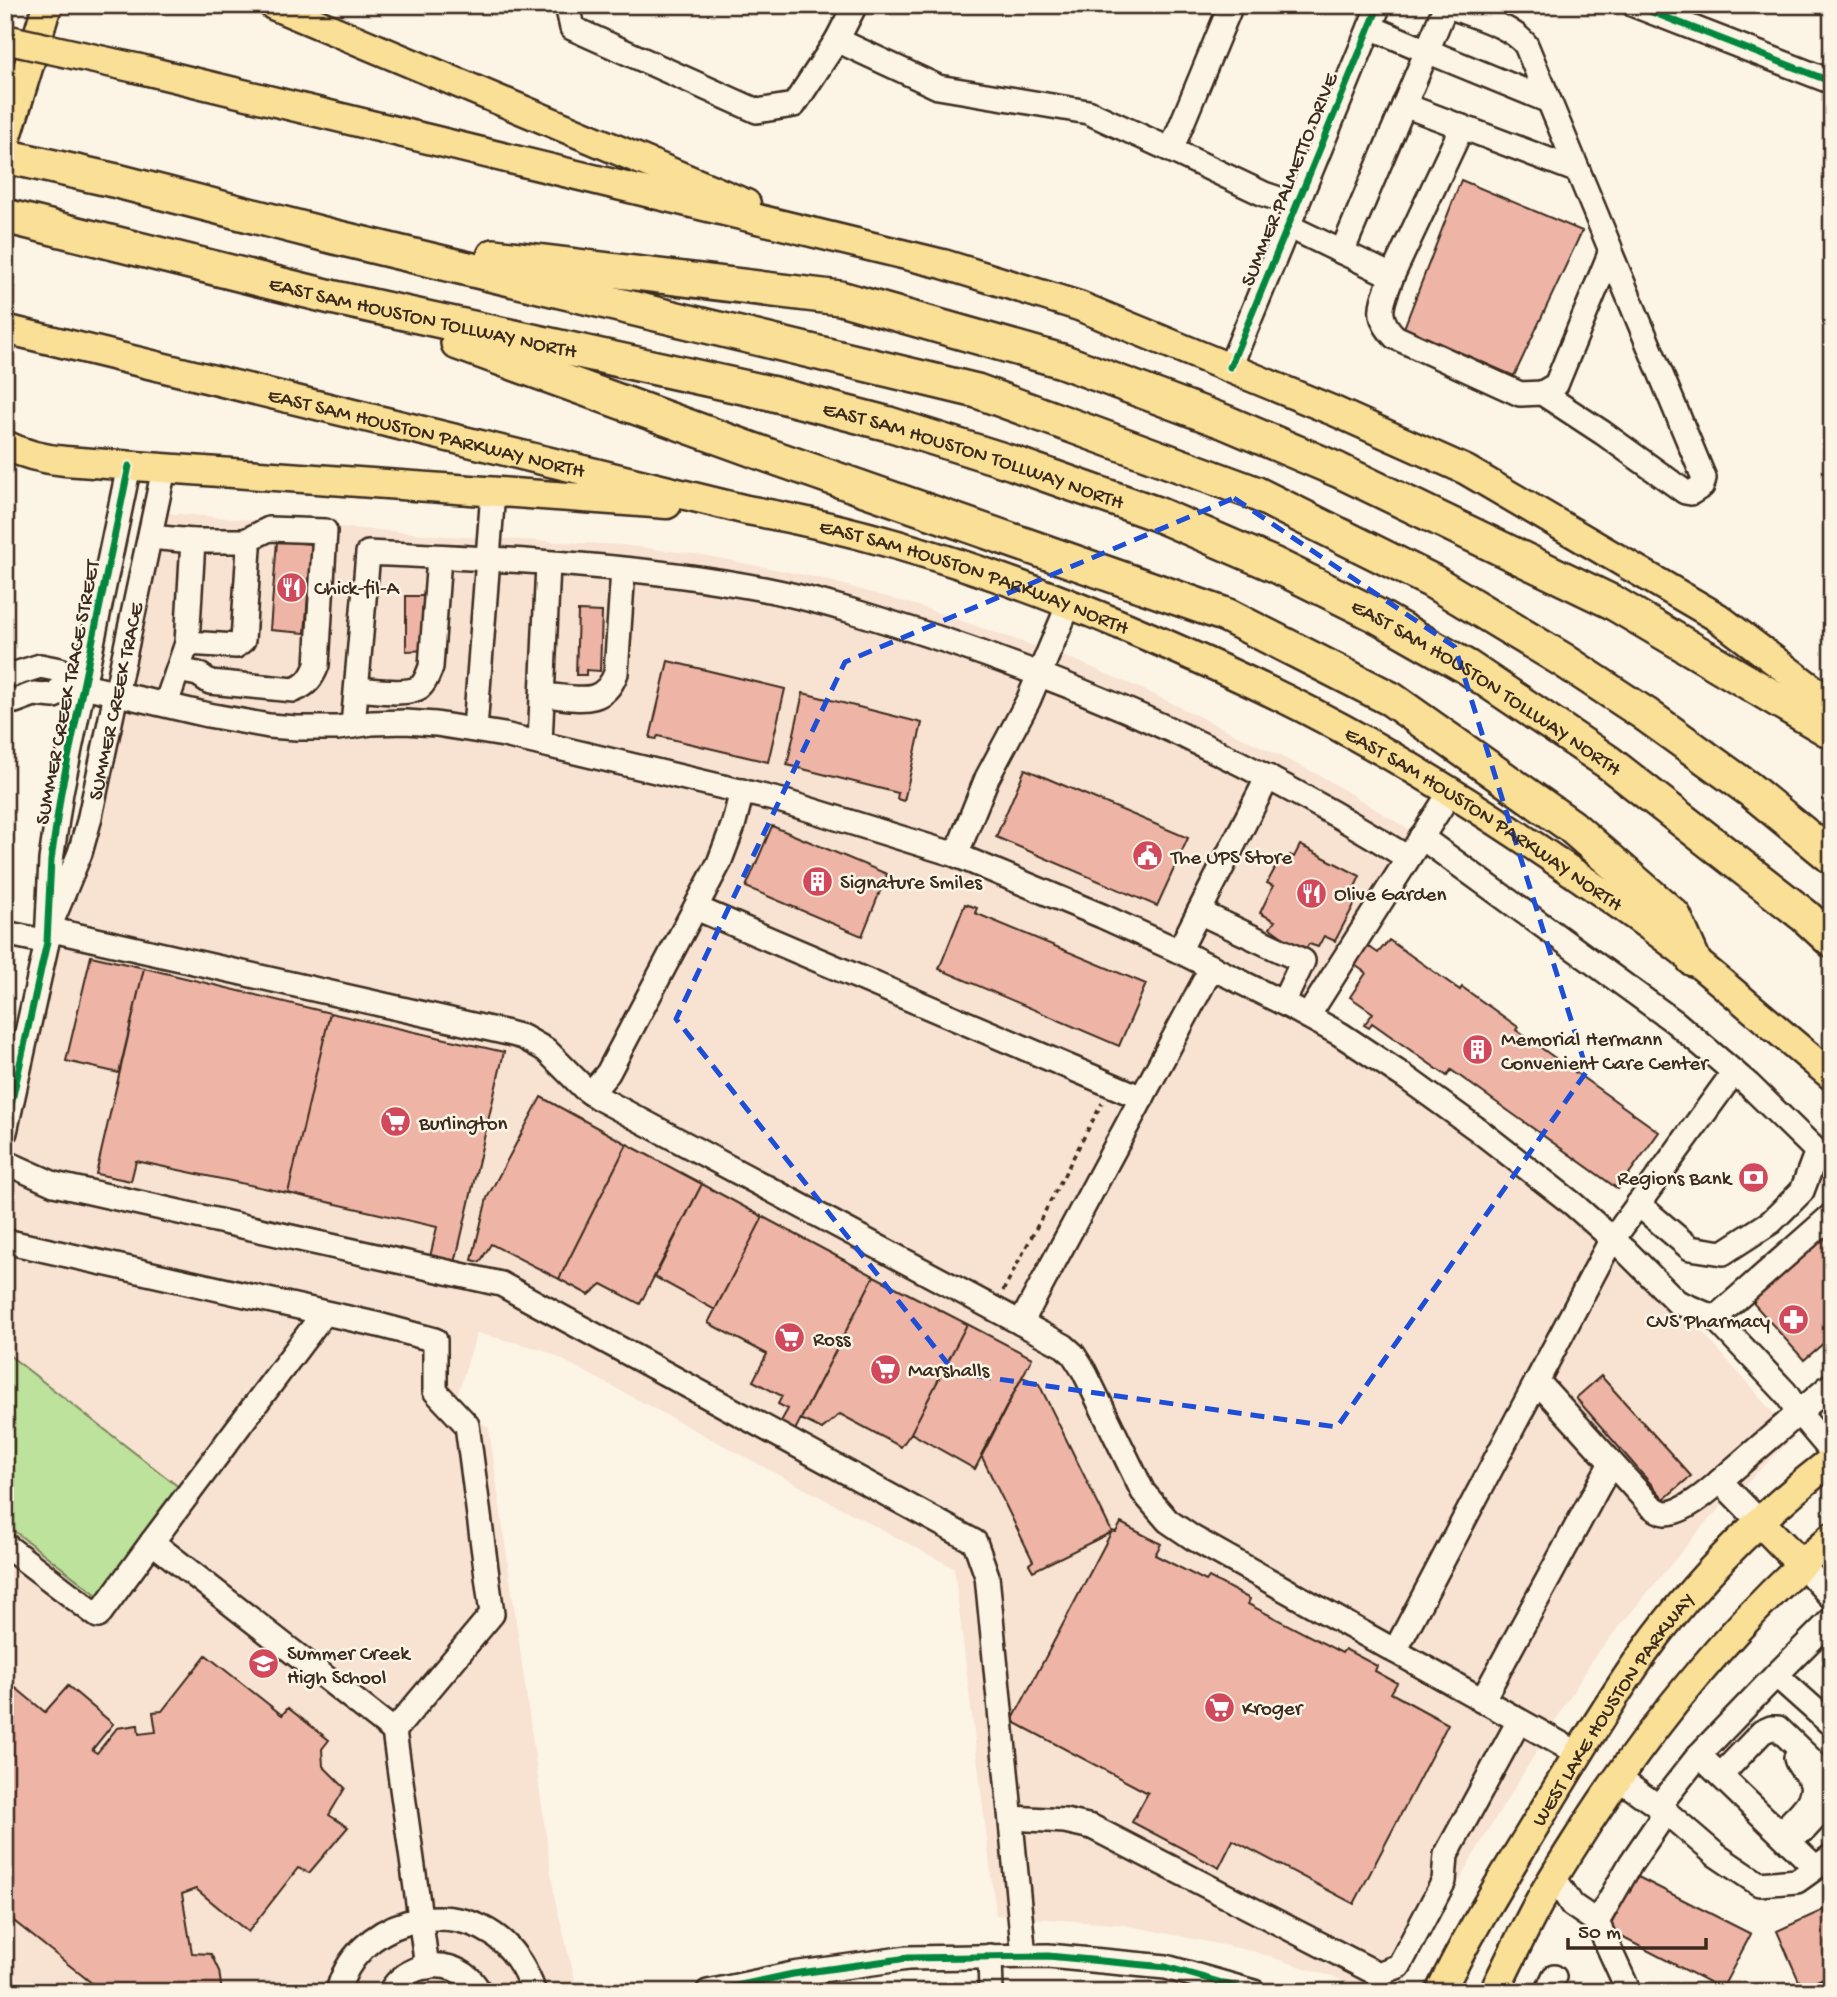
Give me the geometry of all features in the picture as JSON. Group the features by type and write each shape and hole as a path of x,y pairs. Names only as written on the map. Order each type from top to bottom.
{"highway":[{"path":"5,156 964,387 1255,493 1432,580 1531,640 1645,714 1749,789 1832,857"},
{"name":"EAST SAM HOUSTON TOLLWAY NORTH","path":"5,216 331,297 770,393 876,420 1013,463 1157,514 1275,565 1374,614 1467,667 1608,762 1805,916 1832,941"},
{"path":"335,237 840,298 1062,361 1225,422 1376,488 1612,602 1832,732"},
{"path":"331,297 771,456 1226,615 1391,698 1571,826 1674,916 1693,959"}],"main road":[{"path":"5,144 49,5"},
{"path":"273,5 827,237"},
{"path":"5,39 140,69 943,264 1079,306 1335,411 1466,470 1717,617 1832,704"},
{"name":"EAST SAM HOUSTON PARKWAY NORTH","path":"5,329 747,510 798,519 942,559 1069,604 1176,648 1314,713 1451,791 1567,868 1693,959 1832,1076"},
{"path":"5,445 22,454 42,459 747,510"},
{"name":"WEST LAKE HOUSTON PARKWAY","path":"1440,1992 1462,1949 1578,1755 1645,1653 1722,1560 1807,1479 1832,1460"},
{"path":"1760,1522 1801,1564"},
{"name":"WEST LAKE HOUSTON PARKWAY","path":"1494,1992 1554,1877 1618,1777 1648,1736 1759,1606 1832,1537"},
{"path":"1578,1755 1618,1777"}],"street":[{"path":"567,5 572,28 757,111 794,105 837,40 855,5"},
{"path":"1171,150 1231,5"},
{"name":"SUMMER PALMETTO DRIVE","path":"1230,367 1379,5"},
{"path":"1342,252 1447,5 1506,29 1523,41 1549,101 1704,478 1702,486 1691,493 1685,492 1542,393"},
{"path":"1634,5 1832,82"},
{"path":"1370,27 1549,101"},
{"path":"837,40 938,87 1088,112 1264,194 1342,252 1392,276"},
{"path":"1404,105 1578,171"},
{"path":"1462,127 1392,276 1380,312 1385,326 1395,337 1521,394 1542,393 1556,385 1610,252"},
{"name":"SUMMER CREEK TRACE STREET","path":"5,1132 47,935 51,860 75,685 129,466"},
{"name":"SUMMER CREEK TRACE","path":"47,935 80,853 89,821 164,469"},
{"path":"475,729 493,492"},
{"path":"150,537 194,541 245,541 269,529 325,531 317,665 312,678 304,686 294,690 210,682 198,674 178,670"},
{"path":"166,704 187,643 194,541"},
{"path":"187,643 236,646 243,640 250,548 245,541"},
{"path":"354,726 368,553 488,559 715,580 797,596 891,623 1039,674 1155,723 1268,776 1339,815 1408,858"},
{"path":"357,689 409,692 426,680 431,667 439,557"},
{"path":"540,743 548,564"},
{"path":"543,695 594,698 611,686 616,673 623,570"},
{"path":"956,855 986,778 1019,720 1069,604"},
{"path":"5,673 16,674 40,666 60,670 75,685 269,726 306,728 427,723 475,729 540,743 782,801 956,855 1102,916 1212,967 1340,1034 1477,1129 1613,1239 1677,1302 1715,1318 1785,1392 1832,1452"},
{"path":"5,700 15,701 34,694 54,696 75,685"},
{"path":"1179,951 1268,776"},
{"path":"591,1093 608,1073 719,863 742,790"},
{"path":"1308,1016 1451,791"},
{"path":"1421,837 1675,1022 1734,1073 1824,1158 1802,1191 1771,1222 1723,1253 1690,1248 1638,1204"},
{"path":"696,908 1142,1098"},
{"path":"1199,912 1303,961 1283,1003"},
{"path":"5,933 47,935 523,1037 546,1050 591,1093 1064,1346 1079,1361 1140,1486 1168,1521 1193,1538 1578,1755"},
{"path":"1021,1323 1212,967"},
{"path":"1395,1651 1613,1239 1734,1073"},
{"path":"5,1162 54,1184 501,1284 975,1542 987,1576 1024,1956"},
{"path":"1715,1318 1832,1215"},
{"path":"5,1241 435,1340 435,1391 467,1425 492,1614 394,1731"},
{"path":"5,1545 97,1616 324,1313"},
{"path":"1537,1381 1650,1505 1663,1512 1671,1512 1690,1504 1832,1384"},
{"path":"1482,1701 1611,1462"},
{"path":"1720,1481 1760,1522"},
{"path":"152,1542 394,1731 427,1967"},
{"path":"1801,1564 1832,1598"},
{"path":"1597,1922 1662,1809 1699,1755 1832,1619"},
{"path":"1776,1675 1832,1725"},
{"path":"1011,1818 1065,1821 1092,1828 1378,1974 1399,1966 1444,1881 1446,1855 1520,1721"},
{"path":"1721,1775 1762,1732 1777,1728 1828,1776 1832,1783"},
{"path":"1786,1837 1813,1793 1812,1783 1797,1764 1791,1741"},
{"path":"1618,1777 1662,1809 1716,1855 1759,1884 1797,1881 1824,1861 1786,1837 1699,1755"},
{"path":"1786,1837 1832,1798"},
{"path":"1554,1877 1572,1905 1597,1922 1629,1992"},
{"path":"338,1992 341,1980 359,1952 385,1930 421,1919 447,1917 477,1925 502,1941 522,1964 534,1992"},
{"path":"708,1992 793,1975 908,1958 1048,1955 1166,1967 1219,1987 1254,1992"},
{"path":"990,1956 991,1992"},
{"path":"390,1992 403,1976 419,1968 437,1966 454,1969 469,1978 480,1992"},
{"path":"1825,1992 1832,1989"}],"path":[{"path":"994,1308 1111,1084"}],"highlighted area":[{"path":"1234,498 1455,647 1587,1071 1337,1427 955,1373 676,1019 845,662"}],"shaded area":[{"path":"155,512 449,536 622,545 703,555 819,578 915,605 1077,661 1153,694 1323,777 1421,837 1308,1016 1405,1077 1677,1302 1794,1437 1706,1522 1595,1656 1471,1859 1410,1975 1395,1989 1368,1992 1339,1979 1252,1951 1125,1925 996,1915 954,1568 544,1350 477,1333 455,1403 489,1428 555,1900 578,1992 5,1992 5,1132 69,881"}],"green space":[{"path":"5,1352 185,1492 101,1598 5,1524"}],"building":[{"path":"1461,180 1582,231 1514,376 1404,328"},
{"name":"Chick-fil-A","path":"277,541 312,544 305,633 270,630"},
{"path":"406,596 432,596 431,650 406,651"},
{"path":"578,611 602,612 600,671 586,670 586,675 576,675"},
{"path":"668,661 785,689 768,762 658,736 656,739 650,738"},
{"path":"803,693 922,723 904,801 897,799 898,793 787,765"},
{"path":"1025,769 1188,838 1157,906 996,837"},
{"name":"Signature Smiles","path":"772,826 887,874 862,936 746,887"},
{"name":"Olive Garden","path":"1300,845 1360,876 1349,900 1355,903 1335,941 1324,936 1318,947 1309,944 1306,948 1288,941 1270,928 1275,921 1260,913 1273,886 1267,883 1279,861 1285,864 1290,855 1294,857"},
{"path":"965,904 977,908 975,913 1146,984 1119,1046 939,969"},
{"name":"Memorial Hermann Convenient Care Center","path":"1389,940 1460,990 1462,987 1518,1027 1516,1030 1659,1132 1618,1189 1451,1070 1447,1076 1372,1023 1369,1028 1364,1025 1373,1013 1350,997 1366,973 1352,963 1365,944 1378,953"},
{"path":"91,956 144,968 119,1073 66,1061"},
{"path":"144,968 330,1013 288,1193 136,1161 131,1181 96,1174"},
{"name":"Burlington","path":"330,1013 504,1052 455,1263 430,1257 437,1227 288,1193"},
{"path":"541,1097 627,1144 559,1279 491,1244 480,1262 472,1260 487,1198"},
{"path":"627,1144 702,1184 640,1304 602,1284 589,1295 559,1279"},
{"path":"702,1184 763,1217 715,1310 655,1277"},
{"name":"Ross","path":"763,1217 874,1276 790,1440 775,1432 788,1409 778,1404 782,1396 753,1381 767,1354 708,1323"},
{"name":"CVS Pharmacy","path":"1832,1222 1832,1336 1804,1360 1754,1304 1755,1289"},
{"name":"Marshalls","path":"874,1276 967,1324 911,1433 901,1447 840,1414 822,1429 801,1419"},
{"path":"967,1324 1032,1358 975,1469 911,1433"},
{"path":"1601,1376 1691,1476 1664,1499 1576,1398"},
{"path":"1022,1377 1039,1384 1112,1532 1033,1571 1029,1564 1033,1561 981,1455"},
{"name":"Kroger","path":"1121,1523 1161,1544 1155,1555 1206,1581 1209,1577 1250,1599 1248,1604 1342,1653 1345,1649 1377,1666 1375,1671 1397,1683 1391,1693 1448,1724 1354,1904 1233,1840 1219,1868 1132,1822 1148,1793 1012,1721 1112,1531 1116,1532"},
{"path":"206,1655 282,1715 288,1708 329,1740 322,1749 323,1766 345,1788 329,1815 348,1827 309,1873 298,1868 248,1932 196,1889 182,1894 192,1953 211,1954 219,1971 222,1992 103,1992 5,1914 5,1679 45,1712 68,1686 113,1724 92,1750 97,1753 117,1728 138,1725 139,1734 156,1732 153,1712 162,1711"},
{"path":"1636,1876 1751,1934 1722,1989 1608,1930"},
{"path":"1832,1906 1832,1974 1802,1988 1777,1931"}],"cycle path":[{"path":"1230,367 1379,5"},
{"path":"1634,5 1832,82"},
{"path":"5,1132 47,942 51,860 61,792 129,466"},
{"path":"708,1992 793,1974 908,1958 1048,1956 1166,1967 1254,1992"}],"place":[{"name":"Chick-fil-A","path":"291,587"},
{"name":"The UPS Store","path":"1148,856"},
{"name":"Signature Smiles","path":"817,881"},
{"name":"Olive Garden","path":"1311,893"},
{"name":"Memorial Hermann Convenient Care Center","path":"1478,1050"},
{"name":"Burlington","path":"396,1122"},
{"name":"Regions Bank","path":"1754,1177"},
{"name":"CVS Pharmacy","path":"1793,1320"},
{"name":"Ross","path":"790,1338"},
{"name":"Marshalls","path":"885,1369"},
{"name":"Summer Creek High School","path":"264,1664"},
{"name":"Kroger","path":"1219,1707"}]}
